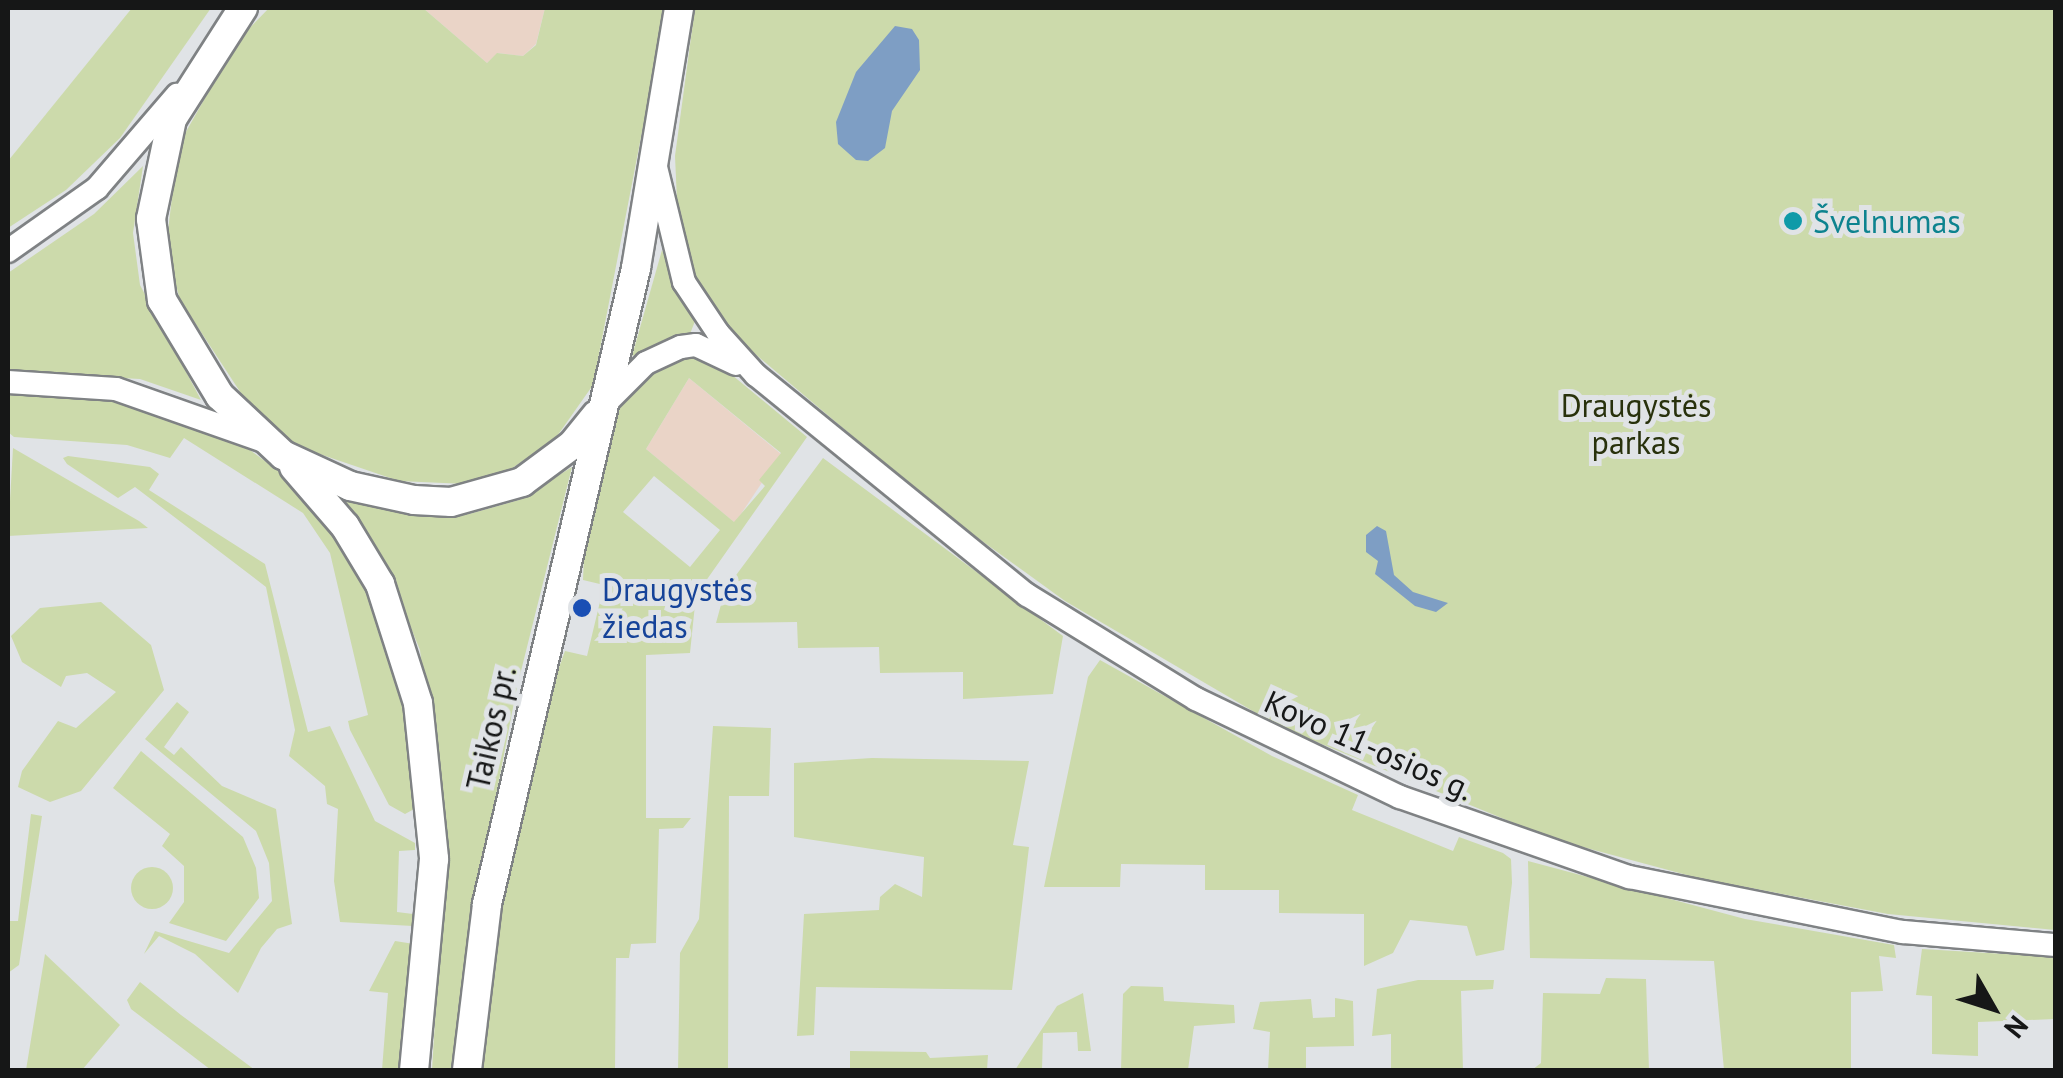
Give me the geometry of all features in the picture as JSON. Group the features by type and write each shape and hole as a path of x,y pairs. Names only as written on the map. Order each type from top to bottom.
{"main road":[{"path":"8,382 116,389 272,448 367,491 451,502 487,496 536,472 572,445 603,406 656,166 679,8"},
{"path":"233,15 172,119 152,190 154,278 197,365 272,448"},
{"path":"8,251 96,188 199,69"},
{"name":"Kovo 11-osios g.","path":"656,166 678,264 708,320 756,375"},
{"name":"Kovo 11-osios g.","path":"603,406 646,363 682,347 712,350 756,375 1027,595 1143,670 1348,775 1526,846 1728,901 1904,932 2056,945"},
{"name":"Taikos pr.","path":"467,1070 486,904 603,406"},
{"name":"Taikos pr.","path":"272,448 344,526 380,584 418,702 434,859 414,1070"}],"shaded area":[{"path":"423,8 545,8 536,44 523,56 498,53 487,63"},
{"path":"689,378 781,454 735,523 646,449"}],"green space":[{"path":"132,8 211,8 120,138 66,190 8,228 8,161"},
{"path":"269,8 423,8 487,63 497,53 523,56 536,45 545,8 666,8 593,385 555,439 499,477 466,484 399,481 296,446 252,410 180,300 166,248 178,146 237,41"},
{"name":"Draugystės parkas","path":"695,8 2055,8 2055,930 1888,914 1698,878 1553,839 1280,727 1065,601 946,515 748,348 713,309 689,266 677,201 675,156"},
{"path":"143,166 133,233 140,285 201,400 140,379 8,372 8,273 94,214"},
{"path":"662,250 695,321 690,334 632,356"},
{"path":"686,355 720,365 807,437 696,595 690,653 646,655 646,818 691,818 683,828 659,829 656,943 631,944 629,958 616,958 615,1070 478,1070 504,880 538,725 565,651 587,656 604,585 583,580 584,556 620,405 656,367","holes":["689,378 781,453 759,480 765,486 734,522 646,449","654,476 720,530 690,567 623,512"]},
{"path":"8,394 114,400 204,427 246,447 296,484 370,583 398,666 416,808 405,814 389,805 350,730 348,721 368,715 330,553 303,513 184,438 170,458 127,445 14,437 8,432"},
{"path":"13,448 139,521 148,528 8,536"},
{"path":"63,458 150,467 159,474 149,490 265,564 308,732 330,726 375,821 415,843 415,850 399,851 397,912 413,914 413,926 340,922 334,881 338,809 327,804 325,786 289,756 295,730 266,587 135,487 118,498 67,464"},
{"path":"823,458 1063,636 1053,694 963,699 963,672 880,673 879,647 798,648 797,622 716,623 725,590"},
{"path":"572,467 517,687 478,889 458,1070 432,1070 445,858 420,650 386,567 341,500 429,517 469,514 519,500"},
{"path":"101,602 151,645 164,690 81,791 50,802 18,787 22,771 58,721 76,728 116,692 87,673 66,676 61,687 22,662 11,636 40,608"},
{"path":"1100,660 1272,756 1358,795 1352,810 1453,851 1459,837 1503,853 1511,859 1512,883 1504,950 1476,956 1467,926 1410,920 1393,953 1364,966 1364,914 1279,913 1279,890 1205,890 1205,865 1121,864 1120,887 1044,887 1088,677"},
{"path":"177,702 189,712 164,747 174,755 181,747 222,786 276,809 292,924 277,929 261,948 238,993 195,954 159,936 144,954 155,931 229,953 272,901 269,863 256,831 145,739"},
{"path":"713,726 771,728 769,796 729,796 728,1070 678,1070 680,953 699,919"},
{"path":"141,751 243,837 256,868 259,898 226,941 169,923 184,902 184,866 162,846 170,834 113,788"},
{"path":"872,758 1029,761 1013,845 1029,847 1012,990 816,987 814,1035 797,1036 804,914 879,910 880,897 895,884 922,897 924,857 794,837 794,763"},
{"path":"31,814 42,816 19,965 8,973 8,921 18,921"},
{"path":"1528,861 1745,919 1894,945 1896,958 1879,956 1883,991 1851,992 1851,1070 1724,1070 1714,961 1530,958"},
{"path":"152,867 167,873 173,888 167,903 152,909 137,903 131,888 137,873"},
{"path":"395,941 414,944 405,1070 382,1070 388,993 369,991"},
{"path":"1922,949 2055,957 2055,1019 1978,1022 1978,1056 1932,1054 1932,996 1916,995"},
{"path":"45,954 120,1025 82,1070 26,1070"},
{"path":"1606,978 1646,979 1649,1070 1532,1070 1541,1063 1543,993 1600,994"},
{"path":"1418,980 1494,980 1493,989 1461,991 1463,1070 1391,1070 1391,1034 1372,1036 1377,989"},
{"path":"140,982 255,1070 211,1070 131,1009 127,1000"},
{"path":"1131,986 1163,987 1164,1001 1234,1005 1235,1023 1194,1026 1188,1070 1121,1070 1123,994"},
{"path":"1083,993 1091,1051 1078,1051 1077,1032 1043,1033 1042,1070 1015,1070 1057,1006"},
{"path":"1335,998 1353,1001 1354,1046 1306,1047 1306,1070 1268,1070 1270,1032 1253,1029 1260,1002 1311,999 1313,1018 1335,1017"},
{"path":"850,1051 926,1052 930,1058 988,1055 987,1070 850,1070"}],"water":[{"path":"895,26 912,29 919,40 920,70 892,111 885,148 868,161 856,160 838,144 836,122 856,72"},
{"path":"1377,526 1386,531 1394,575 1413,592 1448,603 1436,612 1415,606 1375,574 1378,561 1366,552 1366,535"}],"place":[{"name":"Švelnumas","path":"1793,221"},
{"name":"Draugystės žiedas","path":"582,608"}]}
